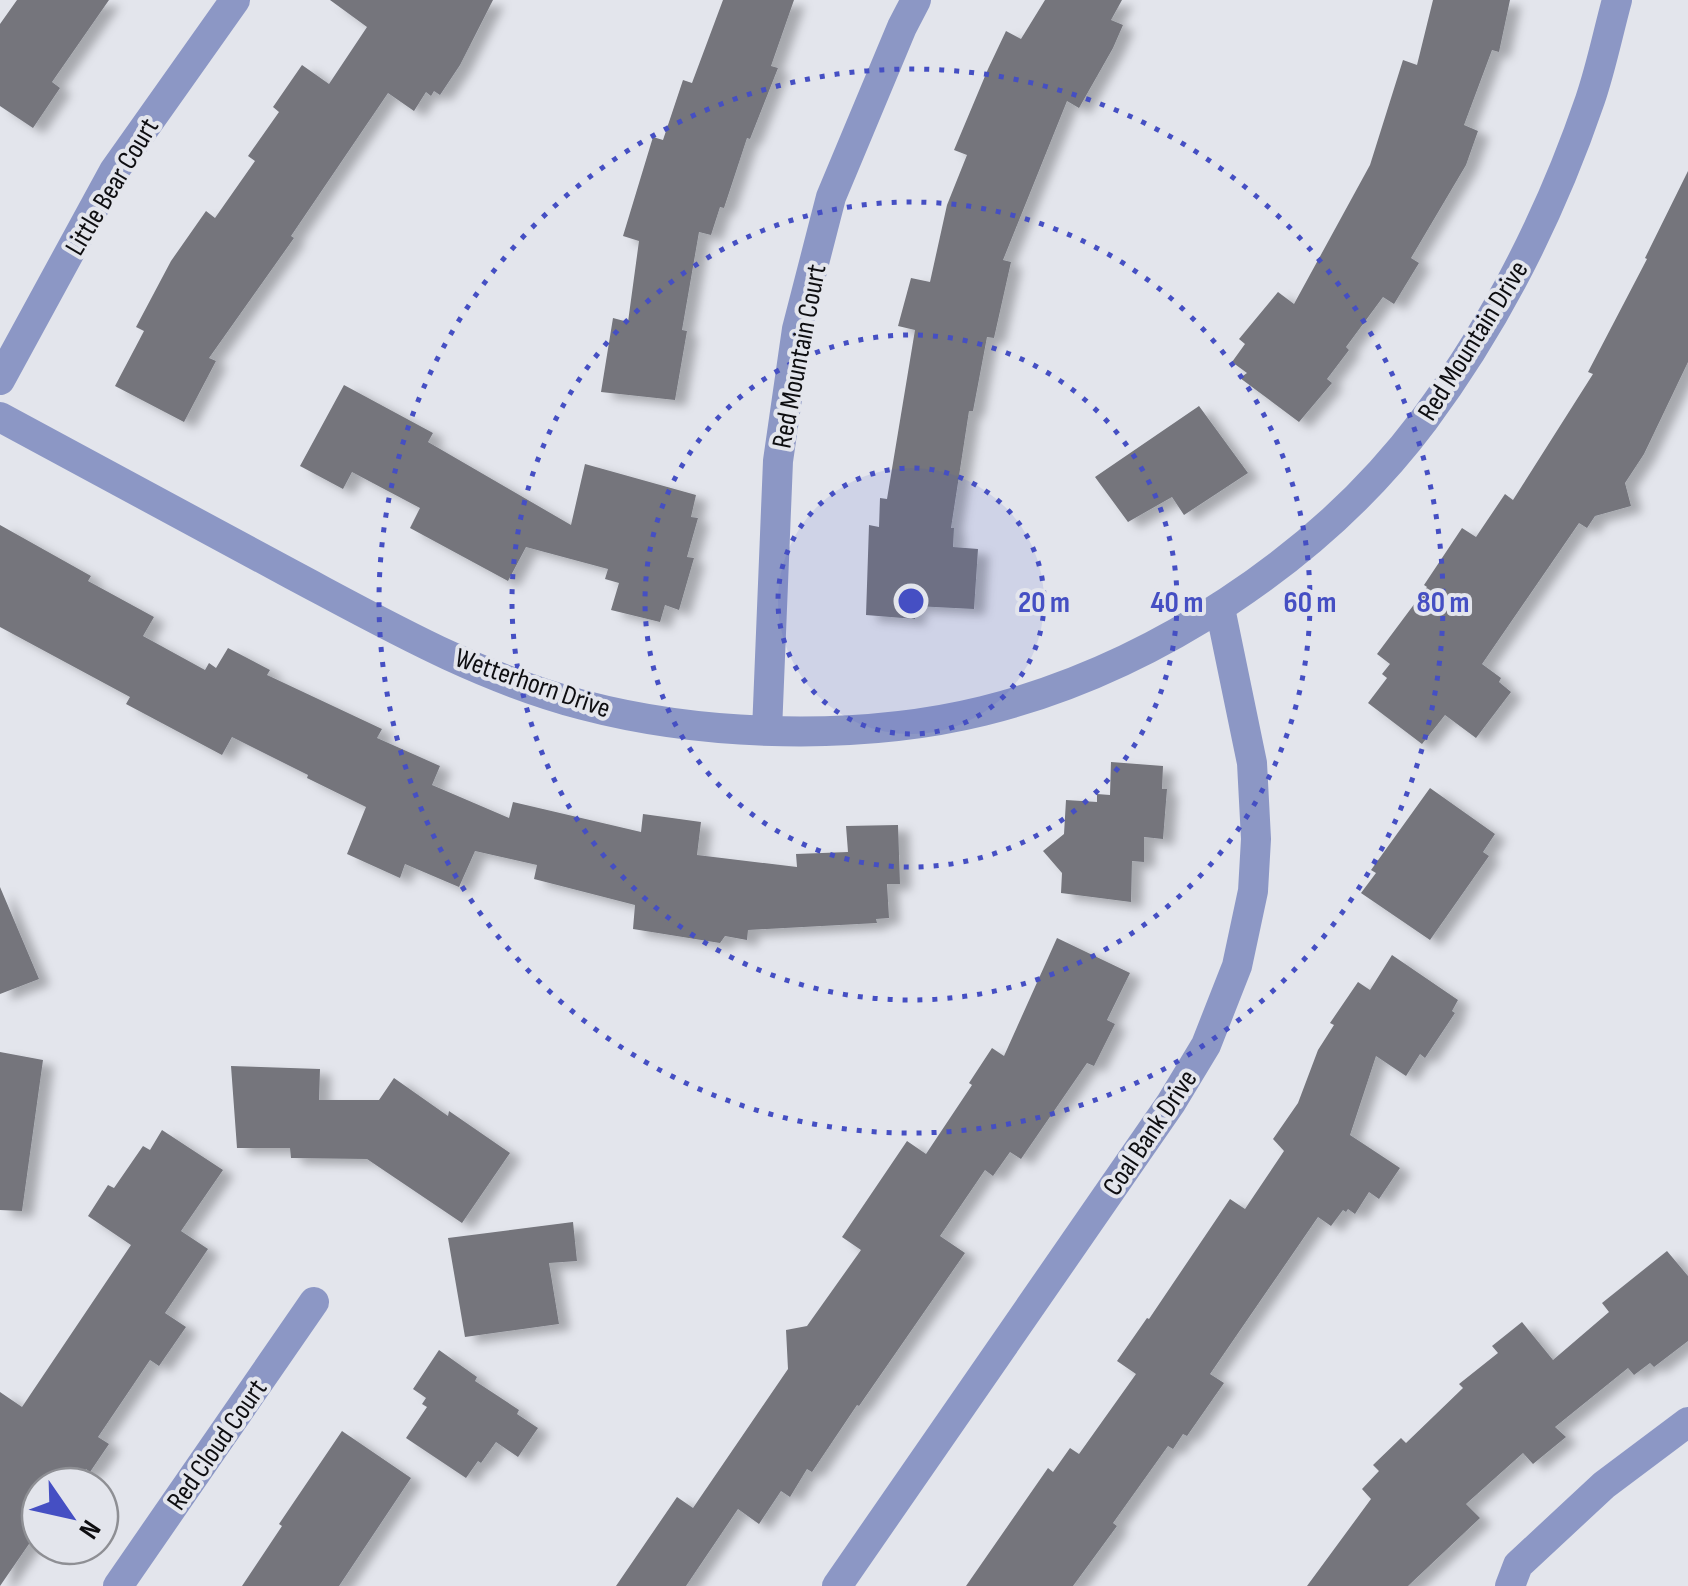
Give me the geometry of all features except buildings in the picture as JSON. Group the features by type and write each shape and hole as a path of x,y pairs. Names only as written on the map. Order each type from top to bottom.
{"street":[{"name":"Little Bear Court","path":"0,380 114,172 235,0"},
{"name":"Red Mountain Court","path":"767,731 778,460 797,329 831,196 916,0"},
{"name":"Red Mountain Drive","path":"1220,608 1294,554 1357,497 1422,423 1470,353 1538,231 1591,98 1617,0"},
{"name":"Wetterhorn Drive","path":"0,416 402,634 498,677 584,705 674,722 813,732 890,726 980,712 1048,691 1140,654 1220,608"},
{"name":"Coal Bank Drive","path":"837,1586 1171,1103 1206,1045 1237,966 1252,891 1256,840 1252,763 1220,608"},
{"name":"Red Cloud Court","path":"118,1586 314,1302"},
{"path":"1510,1586 1518,1566 1604,1484 1688,1422"}]}
